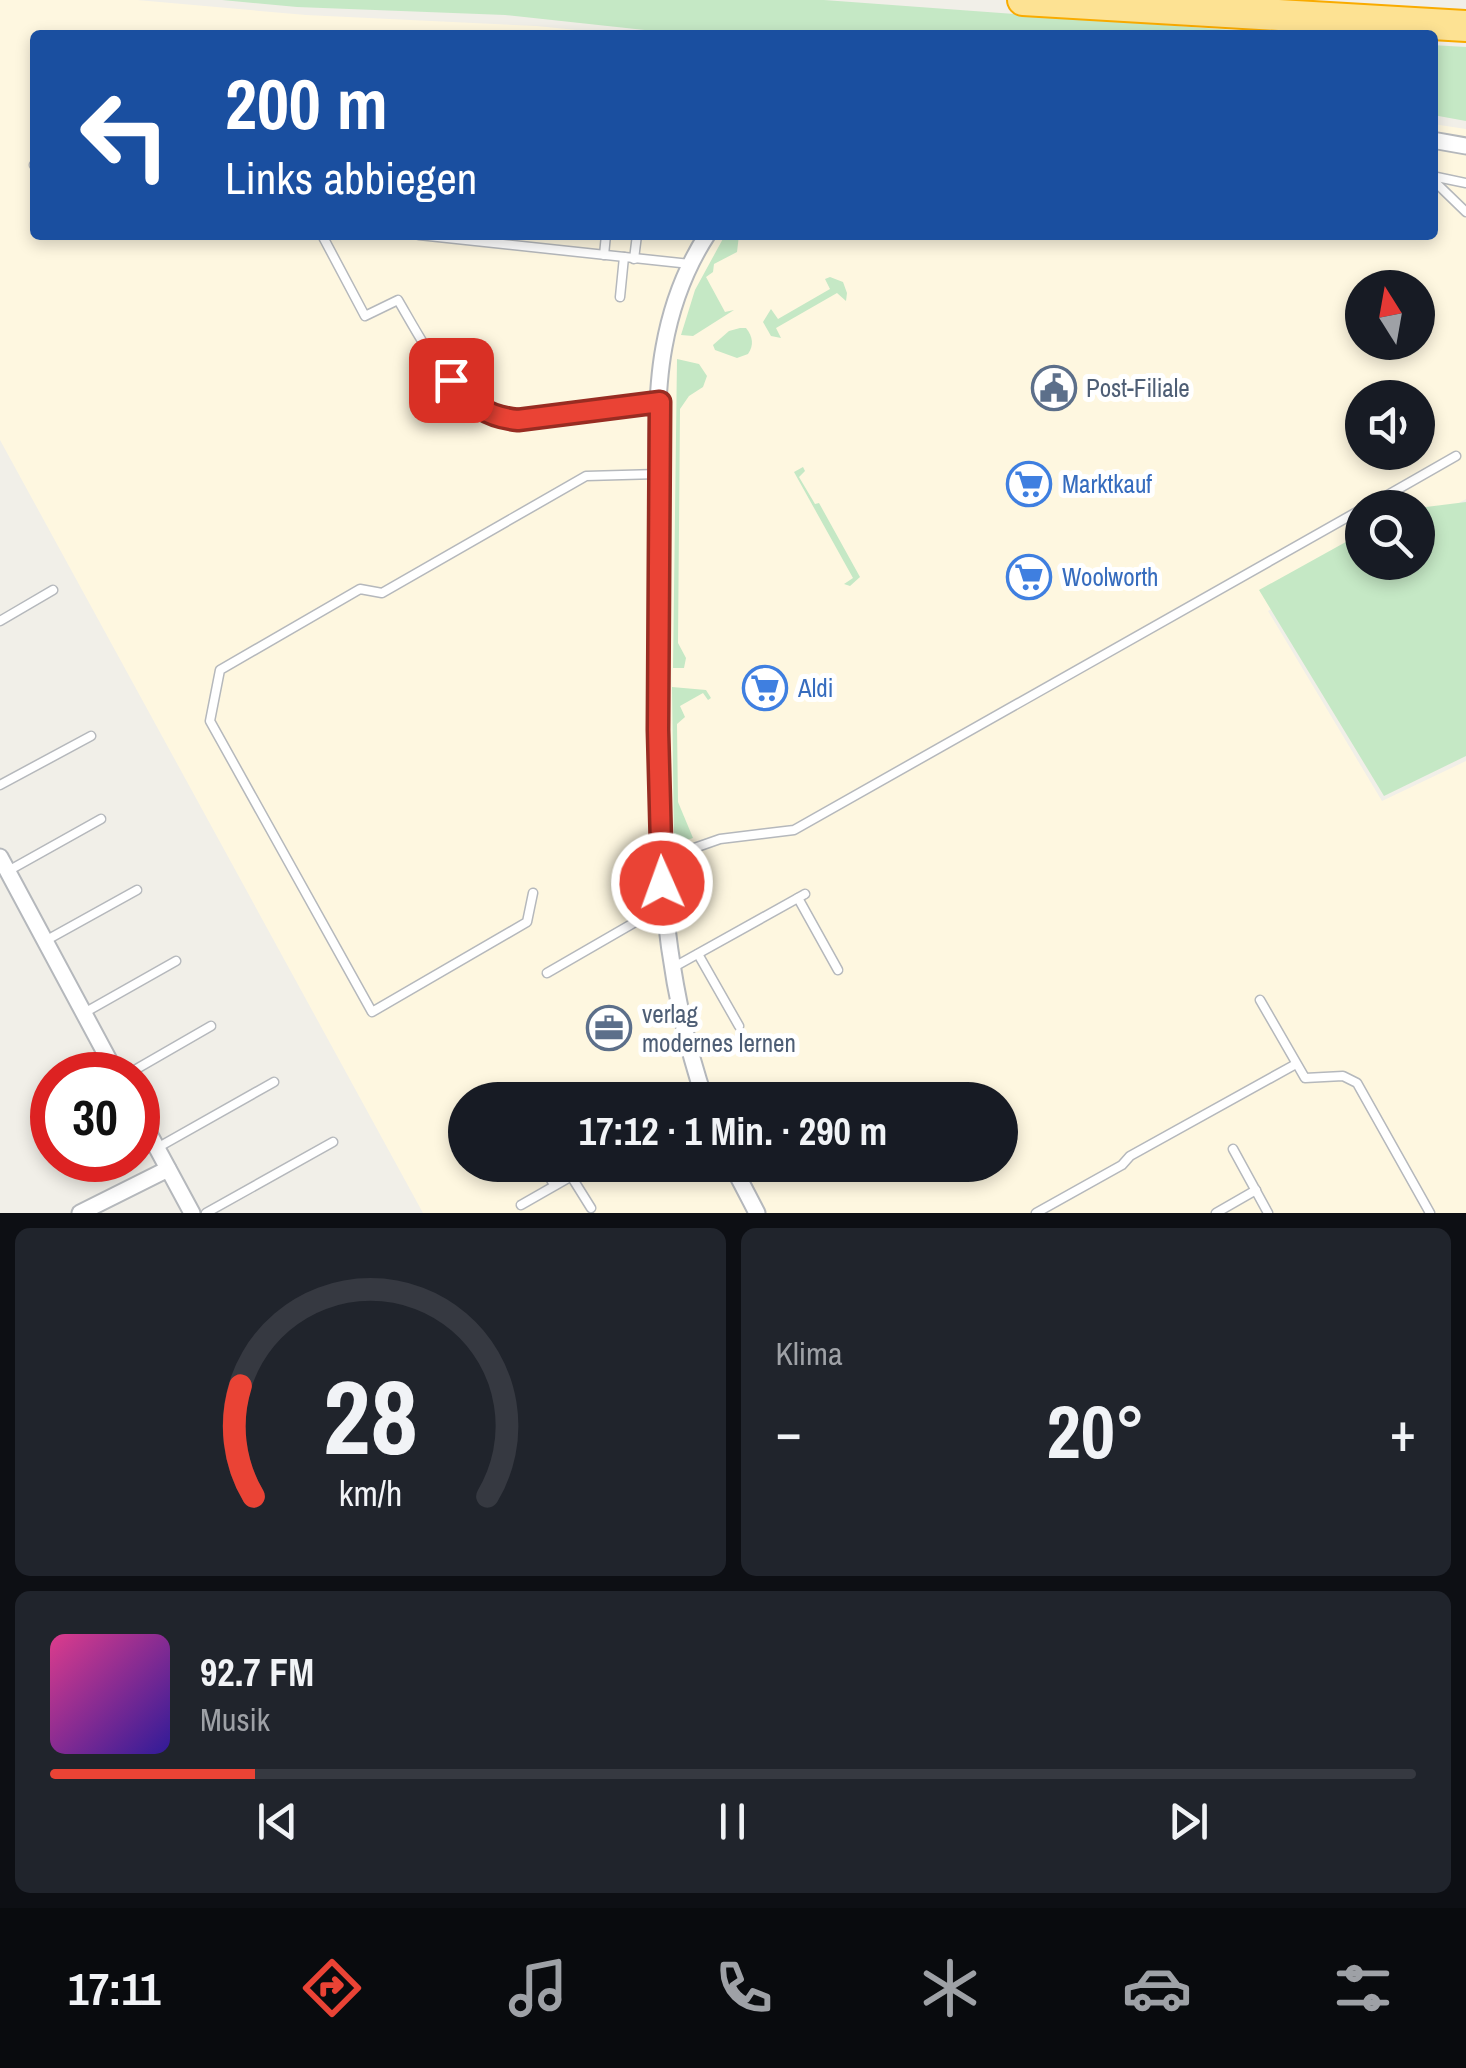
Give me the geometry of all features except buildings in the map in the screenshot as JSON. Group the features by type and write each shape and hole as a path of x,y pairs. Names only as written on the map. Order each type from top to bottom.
{"highway":[{"path":"1022,0 1466,26"}],"street":[{"path":"1438,141 1466,146"},
{"path":"699,1082 684,1033 663,906 659,474 664,342 690,264 704,240"},
{"path":"4,864 105,1052"},
{"path":"160,1154 192,1213"},
{"path":"80,1213 168,1169"},
{"path":"741,1182 757,1213"}],"lane":[{"path":"1438,178 1466,183"},
{"path":"1438,183 1466,212"},
{"path":"325,240 365,316 398,300 430,355 472,404 486,413 518,420 660,402"},
{"path":"475,240 690,264"},
{"path":"604,255 606,240"},
{"path":"634,258 636,240"},
{"path":"620,297 624,258"},
{"path":"1396,490 1456,456"},
{"path":"533,892 526,922 372,1012 210,720 220,670 360,589 382,593 586,476 659,474"},
{"path":"660,860 720,839 794,830 1345,519"},
{"path":"0,621 53,590"},
{"path":"0,784 91,736"},
{"path":"4,864 100,819"},
{"path":"45,941 137,890"},
{"path":"672,969 802,896 838,970"},
{"path":"547,973 663,906"},
{"path":"698,954 739,1026"},
{"path":"84,1013 176,961"},
{"path":"1260,1000 1305,1078 1343,1076 1357,1084 1430,1213"},
{"path":"160,1055 211,1026"},
{"path":"1036,1213 1296,1064"},
{"path":"160,1146 274,1082"},
{"path":"206,1213 333,1142"},
{"path":"1233,1150 1268,1213"},
{"path":"521,1204 560,1182"},
{"path":"575,1182 591,1208"},
{"path":"1216,1213 1256,1190"}],"shaded area":[{"path":"0,0 137,0 306,15 577,30 30,30 30,240 1438,240 1438,125 1466,129 1466,499 1435,516 1435,490 1345,490 1345,567 1268,611 1382,801 1466,761 1466,1213 423,1213 0,440"}],"green space":[{"path":"222,0 824,0 1232,30 644,30 505,15 297,7"},
{"path":"1438,45 1466,47 1466,121 1438,116"},
{"path":"722,240 738,240 737,252 714,264 713,272 706,277 725,312 734,310 693,336 681,335 695,290"},
{"path":"825,279 843,282 846,301 837,293 776,328 781,338 771,336 763,322 771,309 778,319 830,289"},
{"path":"746,328 751,338 748,354 737,358 715,350 713,345 729,331"},
{"path":"677,359 699,364 707,376 703,387 689,396 680,409 678,643 686,658 684,668 673,668"},
{"path":"803,467 805,471 799,477 815,504 819,503 860,577 850,586 844,584 853,578 794,472"},
{"path":"1466,502 1466,756 1384,796 1259,590 1345,542 1345,580 1435,580 1435,506"},
{"path":"672,687 706,690 711,698 708,700 703,693 680,706 685,717 677,724 678,802 693,838 674,844"}],"place":[{"name":"Post-Filiale","path":"1054,388"},
{"name":"Marktkauf","path":"1029,484"},
{"name":"Woolworth","path":"1029,577"},
{"name":"Aldi","path":"765,688"},
{"name":"verlag modernes lernen","path":"609,1028"}],"route":[{"path":"451,380 472,404 486,413 518,420 660,402 658,730 662,883"}]}
